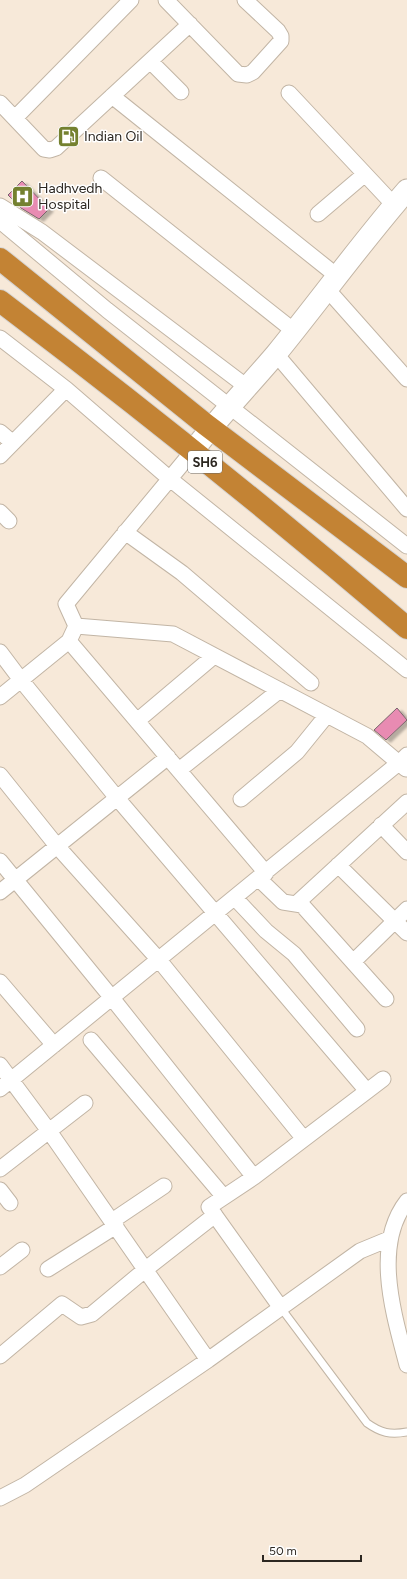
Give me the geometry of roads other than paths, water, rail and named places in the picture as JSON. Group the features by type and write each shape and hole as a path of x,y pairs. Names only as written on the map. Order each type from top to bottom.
{"highway":[{"path":"0,259 211,427 407,578"},
{"name":"SH6","path":"0,301 344,574 407,628"}],"street":[{"path":"15,118 131,0"},
{"path":"166,0 238,74 247,75 253,72 281,41 281,36 278,31 245,0"},
{"path":"0,103 44,149 50,150 56,148 190,24"},
{"path":"150,61 181,92"},
{"path":"0,697 69,641 76,626 66,604 170,479 211,427 276,354 403,195 365,174 289,93"},
{"path":"112,96 332,282 407,379"},
{"path":"318,214 365,174"},
{"path":"101,178 294,331"},
{"path":"0,206 42,232 246,387"},
{"path":"0,221 108,310 407,546"},
{"path":"0,338 66,389 170,479 407,670"},
{"path":"276,354 407,509"},
{"path":"0,456 66,389"},
{"path":"0,432 13,443"},
{"path":"125,532 182,573 312,683"},
{"path":"0,1089 405,762 367,736 172,634 76,626"},
{"path":"69,641 179,770 282,902 302,905 386,999"},
{"path":"0,652 116,798 367,1091"},
{"path":"137,721 214,656"},
{"path":"179,770 280,690"},
{"path":"242,799 297,752 327,715"},
{"path":"0,892 168,757"},
{"path":"0,775 57,846 159,960 304,1139"},
{"path":"296,904 407,802"},
{"path":"381,825 407,852"},
{"path":"0,862 112,998 254,1177"},
{"path":"338,865 407,934"},
{"path":"235,898 266,931 294,954 357,1029"},
{"path":"353,962 407,909"},
{"path":"0,982 54,1045"},
{"path":"91,1040 224,1197"},
{"path":"0,1065 12,1079 49,1131 208,1360"},
{"path":"280,1308 209,1207 254,1177 383,1079"},
{"path":"0,1169 85,1103"},
{"path":"48,1270 114,1224 164,1186"},
{"path":"407,1201 394,1224 389,1239 390,1289 407,1365"},
{"path":"0,1356 62,1304 81,1317 86,1317 92,1314 215,1215"},
{"path":"0,1498 25,1484 208,1360 360,1251 389,1239"},
{"path":"0,1267 22,1250"}],"lane":[{"path":"280,1308 366,1423 379,1432 392,1434 407,1432"}],"place":[{"name":"Indian Oil","path":"69,136"},
{"name":"Hadhvedh Hospital","path":"23,196"}]}
